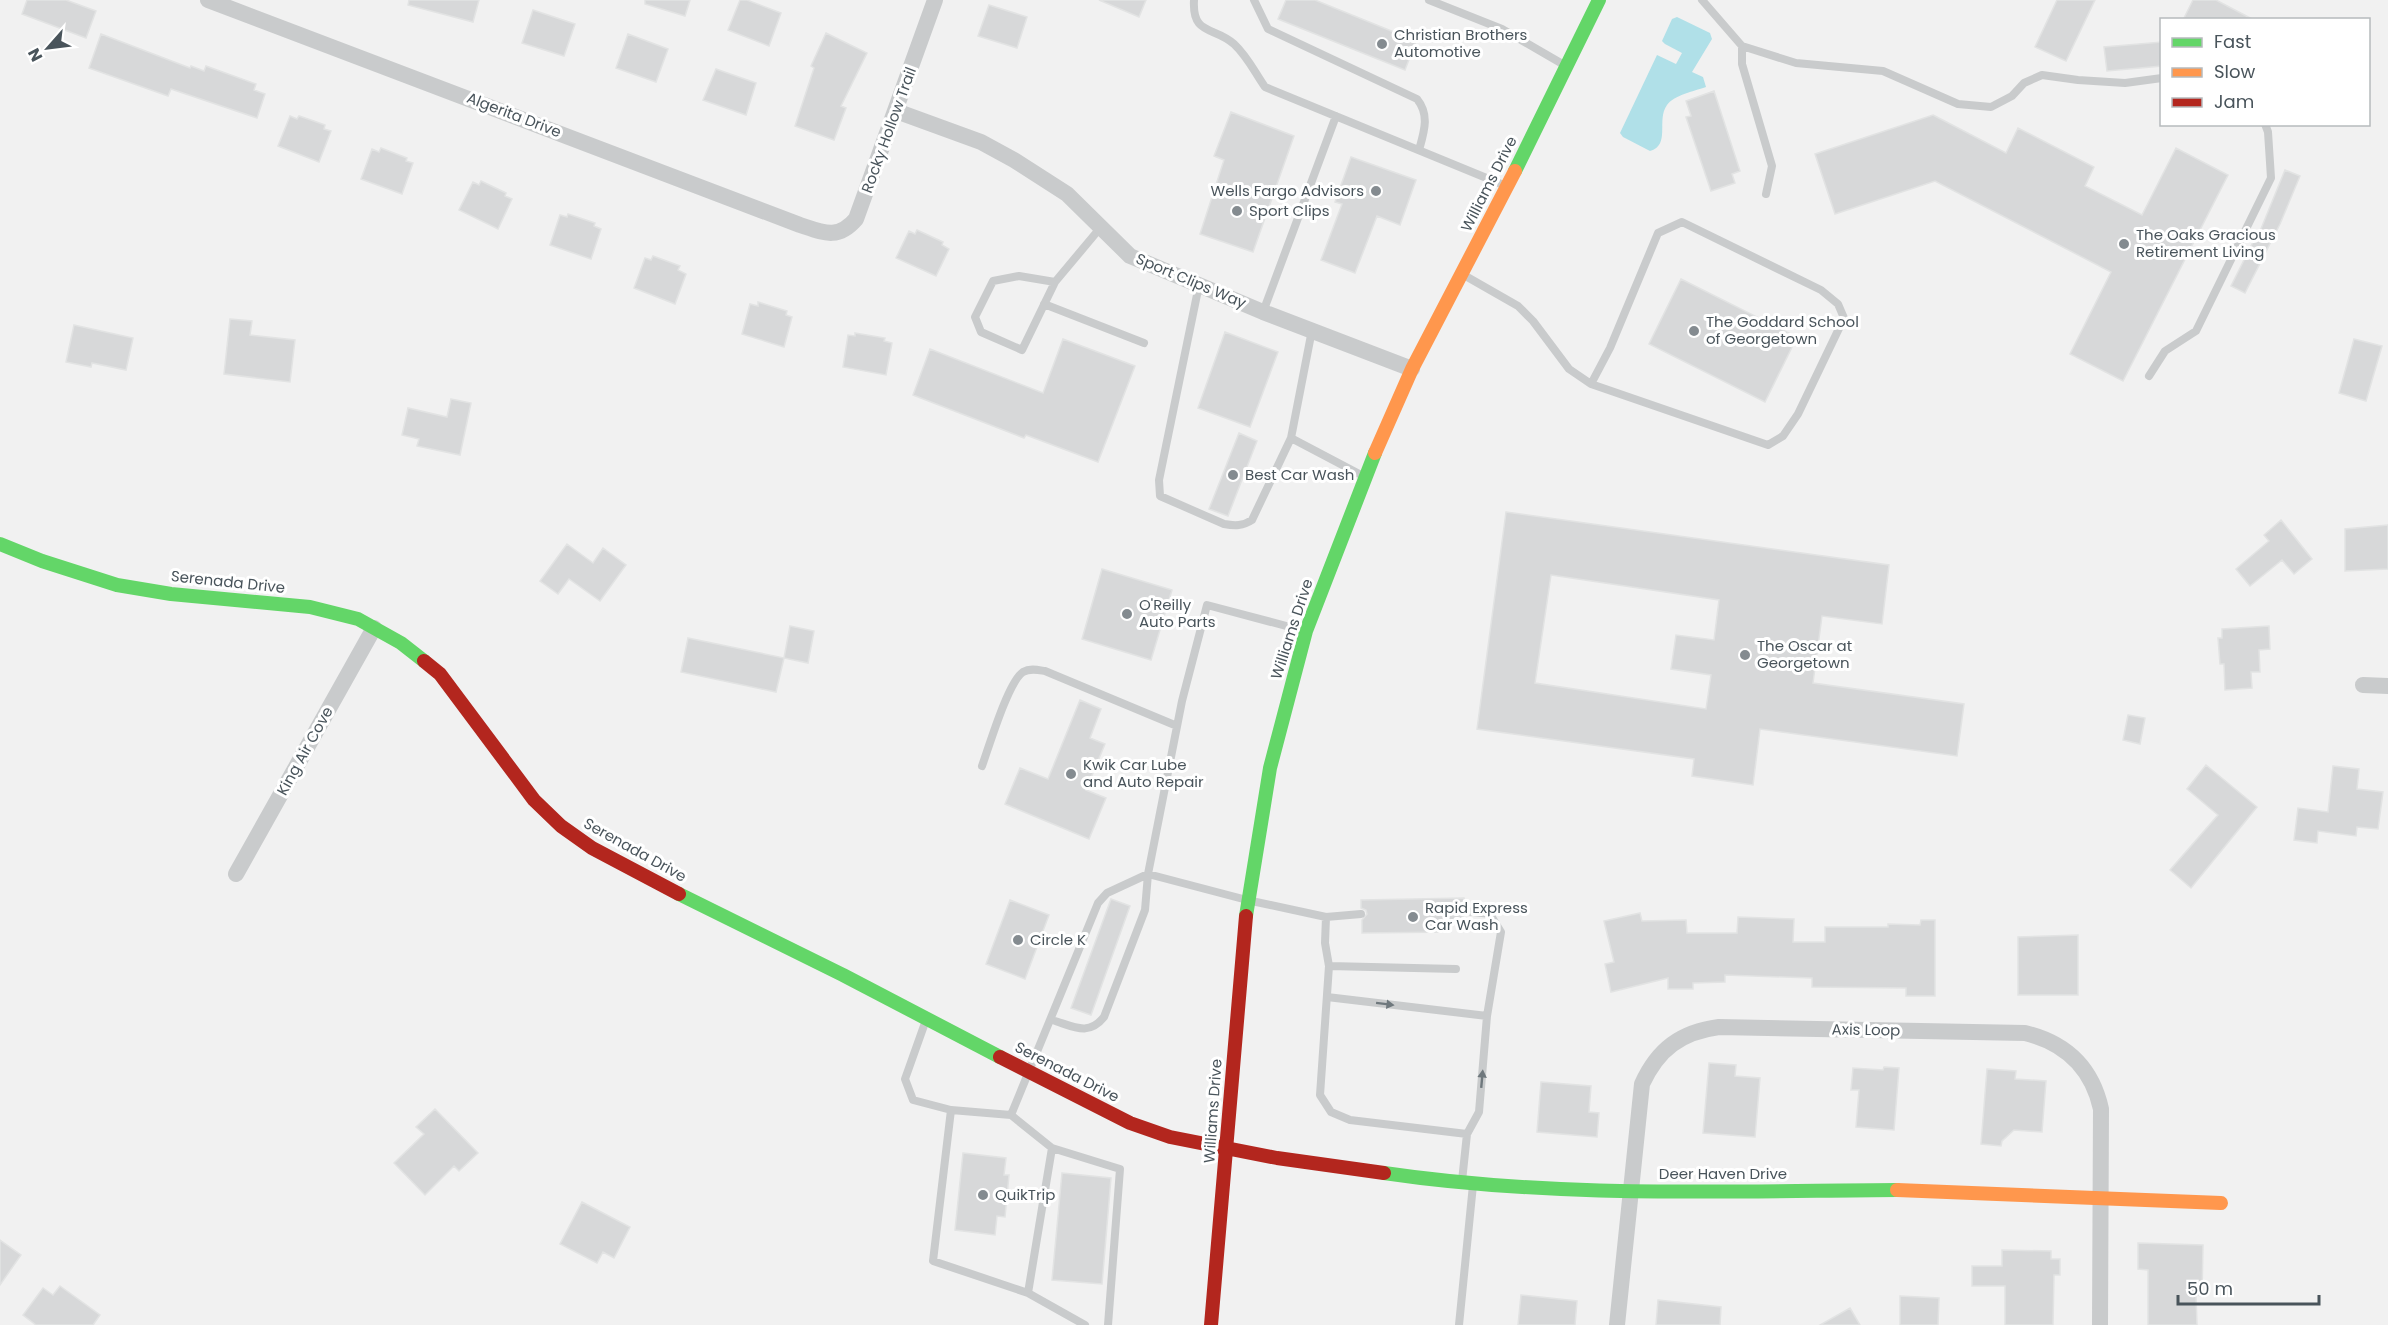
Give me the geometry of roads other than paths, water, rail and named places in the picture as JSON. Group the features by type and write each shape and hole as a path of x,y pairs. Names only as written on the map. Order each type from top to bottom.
{"street":[{"name":"Algerita Drive","path":"208,0 819,231"},
{"name":"Rocky Hollow Trail","path":"819,231 839,233 856,219 935,0"},
{"name":"Williams Drive","path":"1211,1325 1246,900 1270,768 1306,631 1365,477 1412,369 1507,187 1599,0"},
{"name":"Sport Clips Way","path":"896,111 981,141 1014,160 1067,194 1130,256 1263,312 1412,369"},
{"name":"Serenada Drive","path":"0,544 42,561 117,585 171,594 310,607 358,619 401,643 440,674 534,800 561,826 592,848 843,975 926,1020 1150,1131 1187,1142 1227,1149"},
{"name":"King Air Cove","path":"236,874 374,628"},
{"path":"2363,685 2388,686"},
{"name":"Axis Loop","path":"1617,1325 1642,1084 1648,1070 1667,1047 1690,1034 1719,1026 2009,1033 2041,1037 2066,1050 2085,1070 2099,1096 2101,1109 2100,1325"},
{"name":"Deer Haven Drive","path":"1227,1149 1376,1173 1467,1183 1630,1191 1898,1190 2222,1203"}],"lane":[{"path":"1194,0 1195,18 1200,27 1233,43 1248,59 1265,87 1507,187"},
{"path":"1254,0 1268,29 1417,99 1422,106 1425,120 1419,150"},
{"path":"1429,0 1502,29 1566,66"},
{"path":"1702,0 1742,46 1796,63 1883,71 1958,104 1991,107 2012,96 2024,83 2042,75 2125,83 2160,78"},
{"path":"1742,46 1742,64 1772,166 1766,194"},
{"path":"1263,312 1336,116"},
{"path":"2149,376 2165,351 2196,331 2271,178 2266,126"},
{"path":"1462,274 1518,306 1533,321 1569,369 1591,384 1768,445 1783,436 1798,414 1844,318 1838,304 1821,290 1682,222 1658,233 1610,348 1591,384"},
{"path":"1055,282 1019,276 993,281 975,318 981,332 1022,350 1055,282 1101,227"},
{"path":"1199,285 1159,480 1160,496 1224,524 1236,526 1252,520 1291,438 1312,330"},
{"path":"1044,304 1143,343"},
{"path":"1291,438 1365,477"},
{"path":"1052,1020 1085,1030 1098,1024 1104,1017 1145,910 1148,874 1177,726 1207,605 1306,631"},
{"path":"982,766 1013,683 1023,672 1034,669 1045,671 1177,726"},
{"path":"1011,1115 1052,1020 1098,903 1107,893 1148,874 1246,900 1326,917 1362,914"},
{"path":"1459,1325 1467,1183 1467,1134 1479,1112 1487,1016 1501,932 1490,914 1465,911"},
{"path":"1326,917 1325,943 1329,966 1320,1095 1331,1112 1350,1120 1467,1134"},
{"path":"1329,966 1456,969"},
{"path":"1327,997 1487,1016"},
{"path":"926,1020 905,1079 913,1100 951,1110 1011,1115 1052,1148 1120,1169 1108,1325"},
{"path":"951,1110 933,1261 1028,1293 1085,1325"},
{"path":"1028,1293 1052,1148"}],"water":[{"path":"1677,17 1710,33 1712,39 1692,72 1703,77 1706,87 1680,96 1667,105 1664,111 1662,138 1656,148 1650,151 1623,137 1620,133 1657,55 1676,64 1682,53 1662,41 1672,19"}],"place":[{"name":"Christian Brothers Automotive","path":"1382,44"},
{"name":"Wells Fargo Advisors","path":"1376,191"},
{"name":"Sport Clips","path":"1237,211"},
{"name":"The Oaks Gracious Retirement Living","path":"2124,244"},
{"name":"The Goddard School of Georgetown","path":"1694,331"},
{"name":"Best Car Wash","path":"1233,475"},
{"name":"O'Reilly Auto Parts","path":"1127,614"},
{"name":"The Oscar at Georgetown","path":"1745,655"},
{"name":"Kwik Car Lube and Auto Repair","path":"1071,774"},
{"name":"Rapid Express Car Wash","path":"1413,917"},
{"name":"Circle K","path":"1018,940"},
{"name":"QuikTrip","path":"983,1195"}]}
